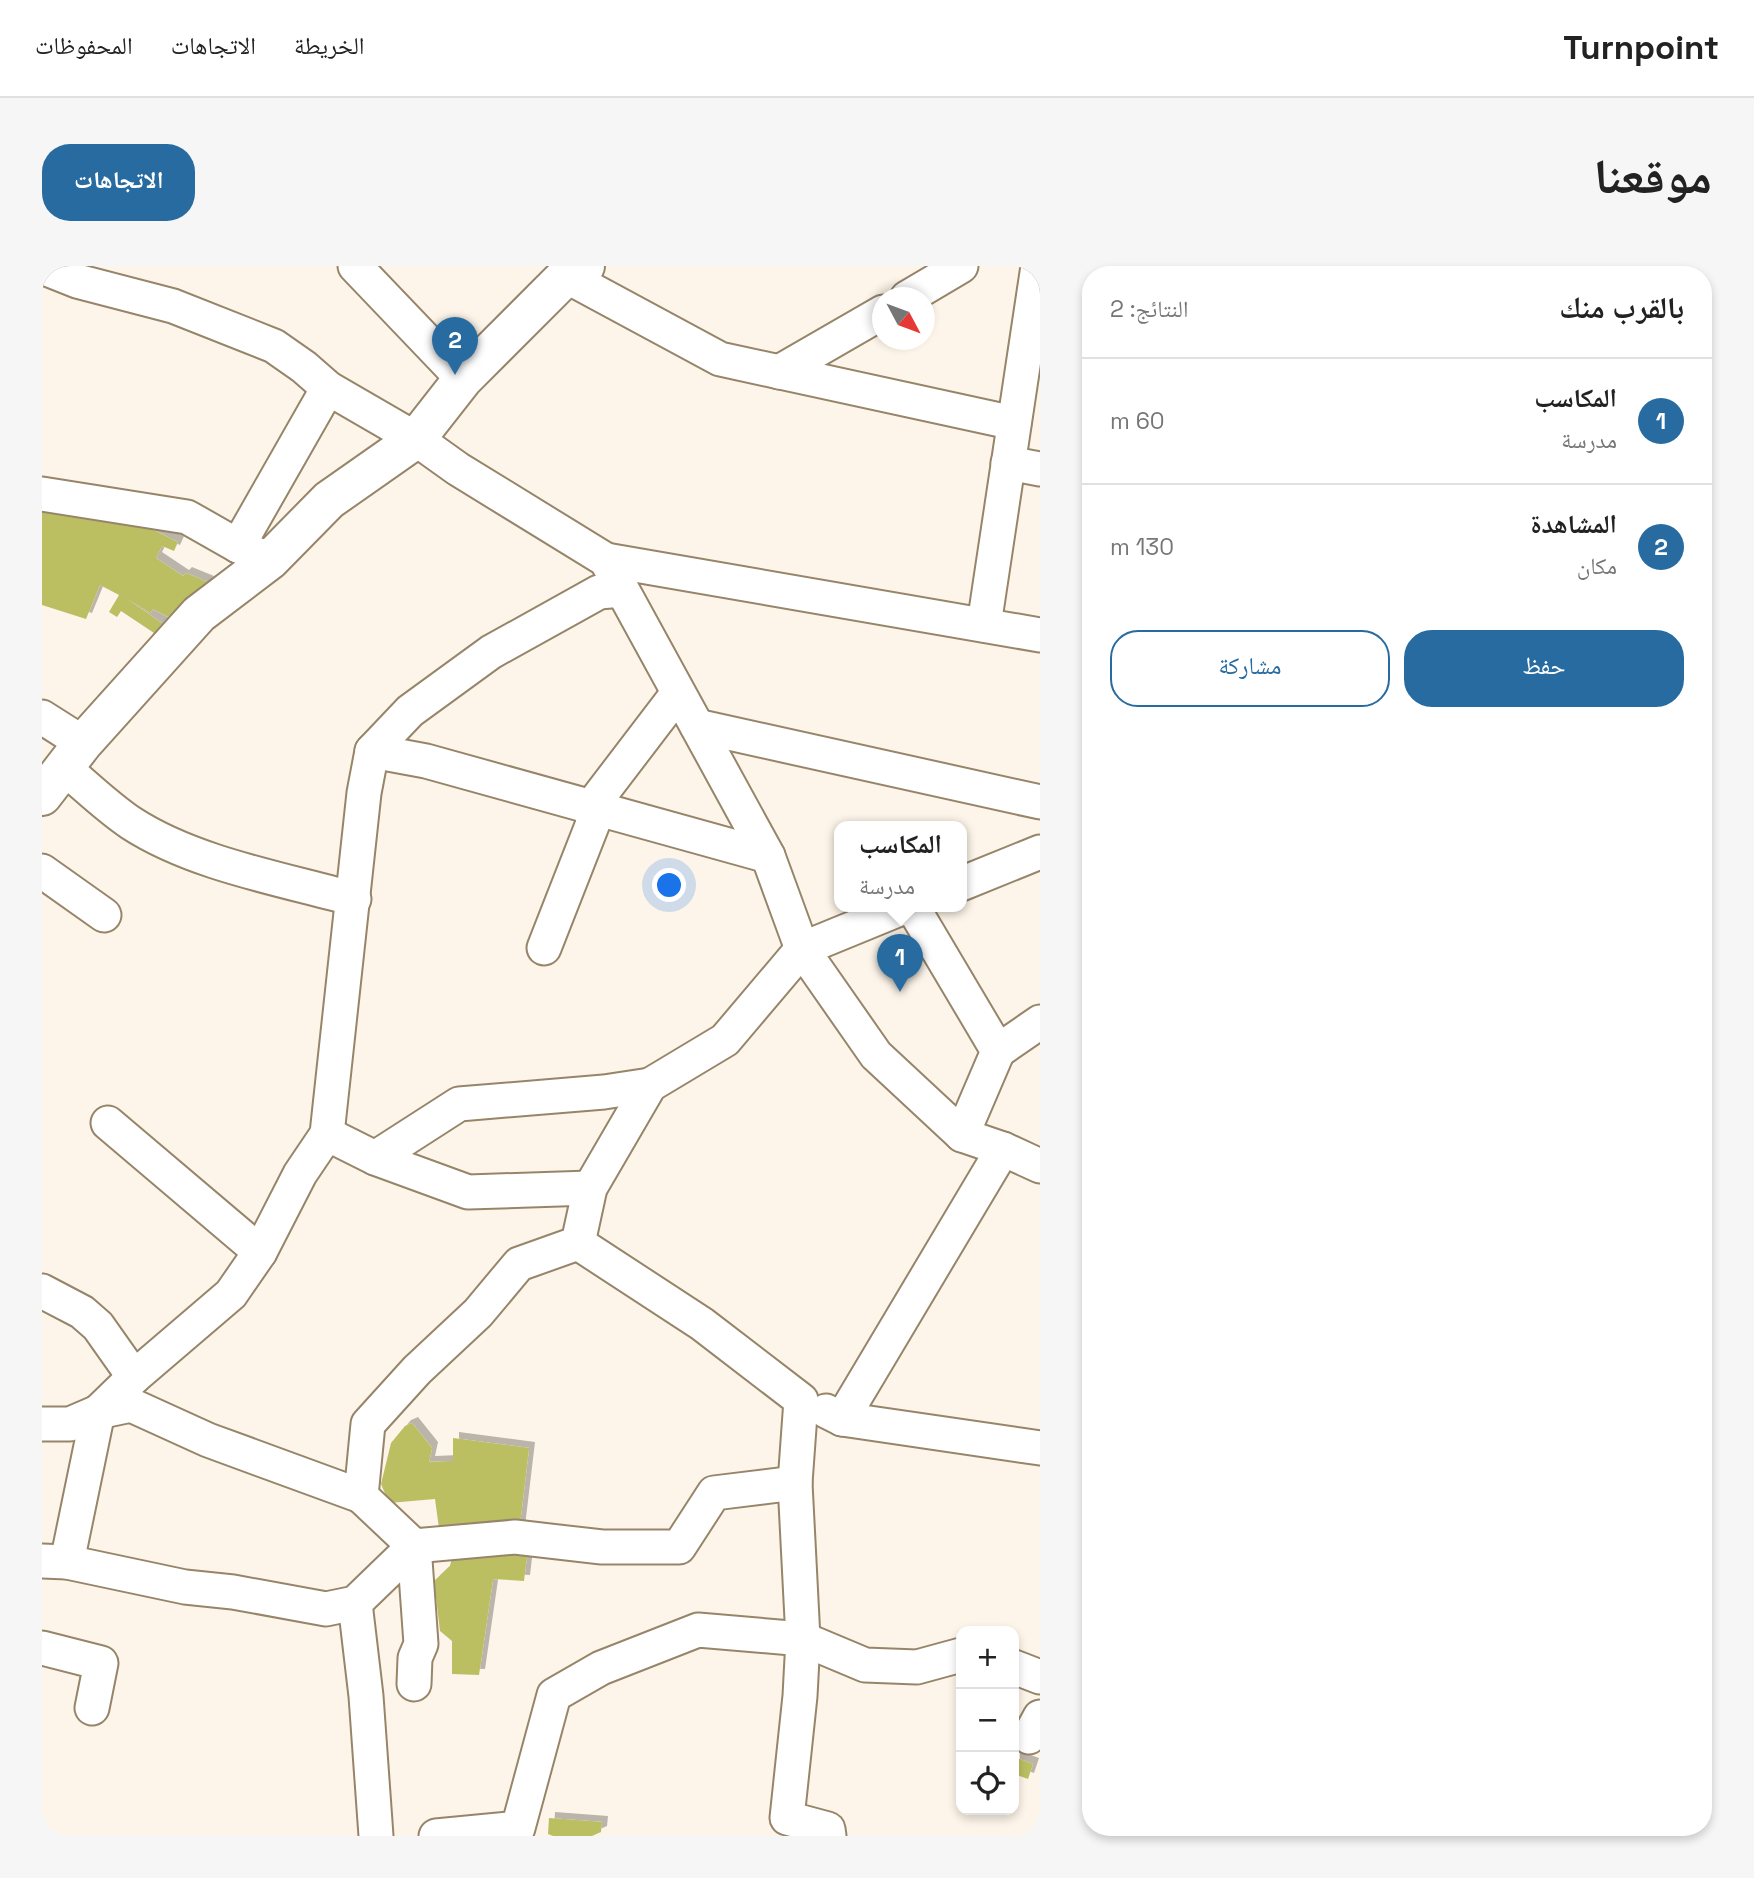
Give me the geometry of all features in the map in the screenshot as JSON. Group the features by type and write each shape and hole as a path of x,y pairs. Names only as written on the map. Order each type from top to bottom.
{"main road":[{"path":"63,769 254,553 416,439 463,379 575,271"}],"street":[{"path":"355,266 463,379"},
{"path":"926,287 961,266"},
{"path":"984,625 1024,466 1014,423 1038,266"},
{"path":"42,267 77,281 173,306 274,346 328,388 416,439 458,469 606,560 1040,635"},
{"path":"575,271 720,359 1014,423"},
{"path":"779,372 872,318"},
{"path":"42,494 187,517 254,553 328,388"},
{"path":"606,560 768,856 802,949 876,1055 962,1135 1003,1149 1040,1166"},
{"path":"622,590 599,592 491,652 410,711 373,751 364,793 327,1134 300,1174 260,1252 231,1294 134,1377 99,1412 55,1561 185,1587 233,1592 326,1609 355,1603 414,1546 515,1537 602,1546 678,1546 714,1493 795,1483"},
{"path":"544,948 593,824 591,807 678,693"},
{"path":"42,717 63,769 129,822 162,840 224,863 354,900"},
{"path":"696,726 1040,802"},
{"path":"373,751 426,761 768,856"},
{"path":"967,882 1040,852"},
{"path":"42,871 104,915"},
{"path":"375,1158 459,1104 604,1092 650,1085 725,1041 802,949 894,912"},
{"path":"913,912 998,1051"},
{"path":"962,1135 998,1051 1040,1022"},
{"path":"578,1243 590,1188 650,1085"},
{"path":"108,1123 260,1252"},
{"path":"327,1134 375,1158 468,1192 590,1188"},
{"path":"842,1419 1003,1149"},
{"path":"578,1243 702,1324 801,1400 842,1419 1040,1448"},
{"path":"362,1496 368,1424 417,1370 478,1313 519,1264 578,1243"},
{"path":"42,1291 82,1312 98,1326 134,1377"},
{"path":"801,1400 795,1483 803,1639 787,1818 828,1829 829,1836"},
{"path":"42,1424 70,1424 99,1412 131,1405 208,1440 362,1496 414,1546 421,1644 415,1658 414,1684"},
{"path":"355,1603 366,1696 376,1836"},
{"path":"436,1836 517,1828 554,1695 601,1668 698,1630 803,1639 865,1665 917,1667 956,1656"},
{"path":"42,1648 101,1663 92,1707"},
{"path":"1019,1669 1040,1677"}],"building":[{"path":"42,510 135,521 178,542 174,551 162,546 156,558 183,576 186,573 208,582 202,592 200,590 168,617 153,609 151,613 127,599 172,630 145,646 154,633 121,611 117,617 109,612 119,595 100,585 86,619 42,605"},
{"path":"412,1423 432,1448 429,1462 453,1461 453,1438 529,1448 519,1532 440,1536 435,1499 389,1503 381,1484 391,1443 405,1426"},
{"path":"455,1545 528,1547 524,1581 493,1579 479,1675 452,1674 452,1641 440,1631 434,1581 450,1566"},
{"path":"1019,1759 1033,1764 1028,1779 1019,1776"},
{"path":"549,1818 602,1822 601,1832 592,1836 553,1836 548,1834"}],"place":[{"name":"المشاهدة","path":"455,375"},
{"name":"المكاسب","path":"900,992"}]}
